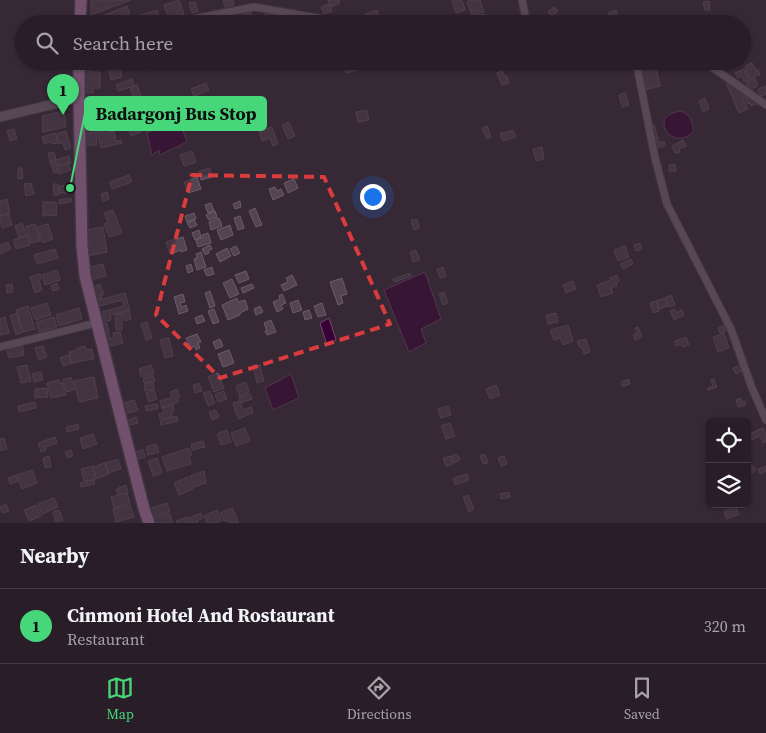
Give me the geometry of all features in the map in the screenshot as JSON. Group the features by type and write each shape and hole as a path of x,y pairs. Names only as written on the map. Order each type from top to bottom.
{"main road":[{"path":"80,15 81,0"},
{"path":"79,70 82,246 85,276 144,509 150,523"}],"street":[{"path":"522,0 525,15"},
{"path":"213,15 254,7 300,15"},
{"path":"638,70 667,204 731,329 752,388 766,420"},
{"path":"716,70 766,105"},
{"path":"0,117 79,98"},
{"path":"0,347 96,323"}],"highlighted area":[{"path":"192,175 324,177 390,324 220,378 156,315"}],"shaded area":[{"path":"681,111 687,114 691,120 693,132 687,137 677,138 668,134 664,121 671,114"},
{"path":"178,117 187,142 160,155 159,150 152,155 147,133"},
{"path":"425,272 441,319 421,329 426,343 409,352 384,290"},
{"path":"329,318 336,340 327,345 320,323"},
{"path":"291,374 299,398 273,410 265,388"}],"building":[{"path":"91,0 131,0 91,15"},
{"path":"179,0 184,14 168,15 164,5"},
{"path":"223,0 233,0 234,5 225,7"},
{"path":"328,0 339,0 340,3 331,7"},
{"path":"452,0 462,0 465,10 456,13"},
{"path":"480,0 484,12 472,15 467,2"},
{"path":"709,1 710,10 705,10 703,2"},
{"path":"195,2 198,11 192,13 189,3"},
{"path":"329,4 332,11 324,14 321,7"},
{"path":"127,6 130,15 105,15"},
{"path":"554,7 558,11 554,15 550,15 548,12"},
{"path":"157,10 159,15 140,15"},
{"path":"377,10 379,15 365,15"},
{"path":"616,10 618,15 609,15 608,13"},
{"path":"273,12 274,15 265,15"},
{"path":"751,63 756,70 758,69 760,75 749,79 746,70 751,70"},
{"path":"85,70 100,72 100,88 93,88 93,93 85,93"},
{"path":"109,70 120,70 122,77 111,80"},
{"path":"345,70 358,70 346,73"},
{"path":"656,70 660,86 644,90 641,72"},
{"path":"744,70 749,80 744,82 742,76 738,78 735,73"},
{"path":"502,71 505,77 507,76 509,83 502,85 497,73"},
{"path":"755,78 758,86 749,90 746,82"},
{"path":"132,79 134,86 118,91 116,85"},
{"path":"731,81 734,87 737,85 743,89 746,96 743,98 748,109 739,113 726,83"},
{"path":"206,83 209,90 194,96 191,89"},
{"path":"137,85 149,118 142,121 130,87"},
{"path":"766,86 766,94 761,97 758,89"},
{"path":"625,93 629,105 622,107 619,95"},
{"path":"753,93 757,104 751,106 750,103 748,104 745,96"},
{"path":"705,98 709,109 703,112 699,101"},
{"path":"120,102 121,111 117,112 116,108 86,114 85,108"},
{"path":"367,110 369,120 358,122 356,112"},
{"path":"64,111 66,127 43,132 42,116"},
{"path":"98,112 100,127 87,129 85,114"},
{"path":"136,118 141,132 131,136 126,121"},
{"path":"289,122 295,136 288,139 282,125"},
{"path":"654,125 659,143 664,141 665,146 654,149 648,127"},
{"path":"487,126 491,138 487,139 482,128"},
{"path":"272,127 278,144 273,146 270,138 262,141 259,131"},
{"path":"103,128 104,133 114,131 116,141 121,140 122,143 101,148 97,129"},
{"path":"14,129 17,139 10,141 7,131"},
{"path":"513,130 516,137 503,141 500,134"},
{"path":"66,131 71,148 65,150 63,143 59,144 56,134"},
{"path":"96,132 97,145 86,145 86,133"},
{"path":"55,133 58,143 44,144 42,137"},
{"path":"683,140 686,146 679,149 680,152 675,153 672,146"},
{"path":"542,147 544,159 536,161 533,149"},
{"path":"192,151 196,162 184,166 180,155"},
{"path":"54,152 56,159 50,161 48,153"},
{"path":"69,156 71,163 57,166 55,160"},
{"path":"54,161 58,172 54,173 50,162"},
{"path":"68,163 71,170 59,174 57,167"},
{"path":"675,164 676,171 670,172 669,165"},
{"path":"18,168 22,168 23,178 18,179"},
{"path":"210,168 212,177 201,180 199,171"},
{"path":"129,175 132,182 112,189 110,182"},
{"path":"197,177 201,189 188,193 184,182"},
{"path":"294,179 298,188 288,193 284,183"},
{"path":"31,183 34,194 26,196 24,184"},
{"path":"53,184 58,184 59,195 54,195"},
{"path":"69,185 70,193 60,193 59,186"},
{"path":"275,187 277,191 281,189 284,195 273,200 269,189"},
{"path":"107,192 109,199 103,201 101,194"},
{"path":"71,198 71,202 59,204 59,200"},
{"path":"7,199 10,213 0,215 0,201"},
{"path":"240,201 241,207 235,209 233,204"},
{"path":"43,202 56,202 57,215 43,216"},
{"path":"211,203 214,211 208,213 205,205"},
{"path":"255,208 262,225 256,227 249,211"},
{"path":"113,210 122,233 109,237 104,224 108,222 104,213"},
{"path":"215,211 217,217 209,220 206,215"},
{"path":"194,213 196,219 187,222 185,216"},
{"path":"9,214 12,225 2,228 0,216"},
{"path":"240,216 244,228 238,230 234,218"},
{"path":"219,218 222,226 211,230 209,222"},
{"path":"417,219 419,228 414,230 411,220"},
{"path":"194,220 197,225 190,228 187,223"},
{"path":"22,223 27,235 19,238 15,226"},
{"path":"35,224 40,241 31,243 26,226"},
{"path":"48,224 53,239 42,243 37,227"},
{"path":"230,225 233,235 221,240 217,230"},
{"path":"103,227 107,252 87,256 87,246 90,245 87,230"},
{"path":"199,230 201,237 195,240 192,233"},
{"path":"208,233 211,243 198,247 196,240"},
{"path":"27,235 30,245 16,249 13,240"},
{"path":"183,237 187,250 170,254 166,242"},
{"path":"8,242 11,249 0,254 0,245"},
{"path":"640,243 642,249 636,251 634,245"},
{"path":"210,245 212,249 205,255 202,249"},
{"path":"236,246 240,253 234,256 230,249"},
{"path":"625,246 629,257 618,261 614,250"},
{"path":"227,248 231,256 220,262 216,254"},
{"path":"55,249 58,258 37,264 34,255"},
{"path":"416,250 420,260 413,262 410,252"},
{"path":"201,252 206,267 197,270 194,259 197,258 196,254"},
{"path":"631,259 633,264 623,269 620,264"},
{"path":"103,264 106,276 89,280 86,268"},
{"path":"191,264 193,271 188,273 186,266"},
{"path":"212,267 214,274 207,276 204,270"},
{"path":"443,267 446,276 440,278 437,269"},
{"path":"57,270 60,280 45,285 42,275"},
{"path":"246,271 249,279 239,283 235,275"},
{"path":"410,273 411,276 394,282 393,279"},
{"path":"40,274 41,279 39,280 42,290 35,293 30,277"},
{"path":"292,275 297,285 284,291 281,285 288,282 286,278"},
{"path":"617,275 619,281 616,283 617,286 611,288 613,293 601,297 597,285 611,280 610,278"},
{"path":"342,278 347,294 341,296 343,303 338,305 330,282"},
{"path":"232,279 239,294 230,298 223,283"},
{"path":"573,281 576,289 566,293 563,285"},
{"path":"57,283 59,289 53,291 51,286"},
{"path":"12,284 13,292 7,293 6,285"},
{"path":"100,284 104,294 101,295 102,298 95,301 90,289"},
{"path":"252,284 254,288 243,293 241,288"},
{"path":"210,291 215,306 210,308 205,293"},
{"path":"444,292 448,303 443,305 439,294"},
{"path":"125,293 130,310 110,315 111,320 97,323 95,314 124,306 122,300 93,308 92,302"},
{"path":"183,294 185,302 180,303 182,307 186,305 188,311 179,314 174,297"},
{"path":"282,294 286,303 281,305 283,309 277,312 273,302 280,299 279,296"},
{"path":"671,295 675,305 669,307 665,298"},
{"path":"237,298 238,302 245,300 248,309 228,320 222,305"},
{"path":"665,298 668,306 659,309 656,301"},
{"path":"298,300 302,310 293,313 290,303"},
{"path":"656,301 659,311 653,313 650,303"},
{"path":"47,303 51,315 35,320 31,308"},
{"path":"322,303 326,315 318,317 314,306"},
{"path":"28,306 35,329 23,332 16,310"},
{"path":"260,306 263,312 256,315 254,309"},
{"path":"79,308 82,319 59,326 56,315"},
{"path":"214,309 219,322 213,324 208,311"},
{"path":"675,309 676,313 682,310 684,315 674,320 670,311"},
{"path":"309,310 312,318 305,320 303,312"},
{"path":"129,311 131,319 125,321 122,313"},
{"path":"17,313 23,332 16,335 10,316"},
{"path":"556,313 558,322 548,324 546,315"},
{"path":"115,314 122,314 122,330 116,330"},
{"path":"202,315 205,321 197,324 195,318"},
{"path":"5,317 9,333 0,335 0,319"},
{"path":"54,317 57,327 39,332 36,322"},
{"path":"728,318 731,329 720,333 718,328 724,326 722,320"},
{"path":"271,320 276,332 267,335 264,323"},
{"path":"147,322 152,338 146,340 141,324"},
{"path":"107,323 110,339 114,338 113,333 120,332 123,343 103,348 98,324"},
{"path":"568,325 573,341 563,345 560,338 554,340 550,330"},
{"path":"638,327 642,337 635,340 633,335 637,333 635,328"},
{"path":"724,333 729,348 718,352 713,337"},
{"path":"197,334 201,342 198,343 200,348 196,350 195,346 191,348 186,338"},
{"path":"686,337 689,345 683,347 681,344 676,346 675,341"},
{"path":"169,338 173,356 165,358 160,340"},
{"path":"220,339 223,346 216,349 213,342"},
{"path":"586,339 590,352 584,354 582,347 580,348 577,341"},
{"path":"22,343 24,355 9,358 6,347"},
{"path":"43,346 47,357 39,360 35,348"},
{"path":"85,346 86,350 92,349 94,359 71,363 69,352"},
{"path":"229,350 234,363 223,367 218,354"},
{"path":"69,355 72,363 63,366 60,358"},
{"path":"744,364 746,369 736,374 733,368"},
{"path":"27,365 31,381 21,383 17,367"},
{"path":"151,365 154,373 141,377 139,369"},
{"path":"260,365 264,381 257,383 253,367"},
{"path":"41,372 43,380 34,382 32,374"},
{"path":"218,373 224,388 214,392 208,377"},
{"path":"153,375 155,381 144,383 143,378"},
{"path":"71,377 76,389 67,392 63,380"},
{"path":"94,377 98,398 79,402 74,381"},
{"path":"629,379 630,384 622,387 621,382"},
{"path":"714,379 717,387 708,390 708,388 713,386 711,380"},
{"path":"59,380 59,383 63,383 66,395 51,398 47,383"},
{"path":"153,382 154,389 145,391 144,384"},
{"path":"246,382 249,392 240,397 236,386"},
{"path":"199,383 202,391 195,393 193,385"},
{"path":"496,385 500,395 490,399 486,389"},
{"path":"47,388 48,397 35,398 35,389"},
{"path":"177,389 180,397 177,398 179,402 162,408 160,401 172,397 170,392"},
{"path":"154,390 157,399 149,402 146,393"},
{"path":"210,391 215,403 208,406 203,393"},
{"path":"224,391 227,399 218,402 215,394"},
{"path":"250,394 252,399 241,403 239,398"},
{"path":"741,398 742,402 745,401 746,405 738,407 736,400"},
{"path":"134,400 138,410 131,413 127,402"},
{"path":"240,401 243,410 251,407 253,413 238,419 233,403"},
{"path":"35,402 36,408 19,412 18,406"},
{"path":"126,402 129,413 123,415 120,404"},
{"path":"157,404 158,409 146,411 145,406"},
{"path":"173,405 174,412 171,412 172,417 160,419 159,414 164,413 162,407"},
{"path":"448,406 451,415 441,418 438,409"},
{"path":"216,410 219,417 212,420 209,412"},
{"path":"177,416 178,421 161,425 160,421"},
{"path":"136,417 138,423 124,427 122,422"},
{"path":"450,423 455,436 446,439 441,426"},
{"path":"78,424 79,429 67,432 66,427"},
{"path":"245,428 250,441 236,446 231,433"},
{"path":"763,428 766,434 766,442 763,443 760,436 752,440 751,433"},
{"path":"227,430 231,442 221,445 217,434"},
{"path":"93,434 97,444 83,449 80,438"},
{"path":"55,437 57,443 45,447 46,450 41,452 38,443"},
{"path":"4,438 7,449 0,451 0,439"},
{"path":"203,441 205,447 192,450 191,444"},
{"path":"156,444 159,452 148,455 146,447"},
{"path":"189,448 192,455 189,456 191,464 167,471 162,457"},
{"path":"143,449 145,457 138,459 136,452"},
{"path":"71,450 73,456 68,458 65,452"},
{"path":"457,454 460,460 454,463 451,456"},
{"path":"485,454 488,463 483,464 480,456"},
{"path":"49,456 51,467 45,468 43,458"},
{"path":"450,456 453,464 446,466 443,458"},
{"path":"504,456 507,464 501,466 498,458"},
{"path":"157,458 162,473 153,476 148,461"},
{"path":"118,459 121,469 108,473 105,463"},
{"path":"105,463 109,474 97,479 93,467"},
{"path":"93,466 96,479 84,481 81,469"},
{"path":"751,466 756,470 751,474"},
{"path":"766,466 766,471 760,474 758,469"},
{"path":"32,470 37,483 22,489 17,475"},
{"path":"204,471 206,483 194,487 190,476"},
{"path":"467,474 469,480 455,485 453,478"},
{"path":"17,475 19,481 10,484 8,478"},
{"path":"188,477 193,489 179,495 174,483"},
{"path":"94,480 95,484 81,487 80,483"},
{"path":"126,485 128,492 118,495 116,489"},
{"path":"509,492 510,497 501,499 500,494"},
{"path":"127,493 130,503 114,508 111,497"},
{"path":"468,495 474,509 469,512 463,497"},
{"path":"54,498 58,507 42,514 38,504"},
{"path":"167,503 170,511 151,518 148,509"},
{"path":"6,504 9,511 2,513 0,507"},
{"path":"36,505 41,516 29,521 24,510"},
{"path":"130,505 134,517 116,522 113,509"},
{"path":"232,508 239,523 224,521 220,513"},
{"path":"736,508 739,514 727,519 724,512"},
{"path":"59,510 63,520 56,522 53,512"},
{"path":"217,510 221,521 207,523 204,516"},
{"path":"169,513 173,523 155,523 154,519"},
{"path":"201,513 203,518 197,521 198,523 191,523 189,518"},
{"path":"187,517 190,523 177,523 176,521"}],"place":[{"name":"Cinmoni Hotel And Rostaurant","path":"63,115"},
{"name":"Badargonj Bus Stop","path":"70,188"}]}
